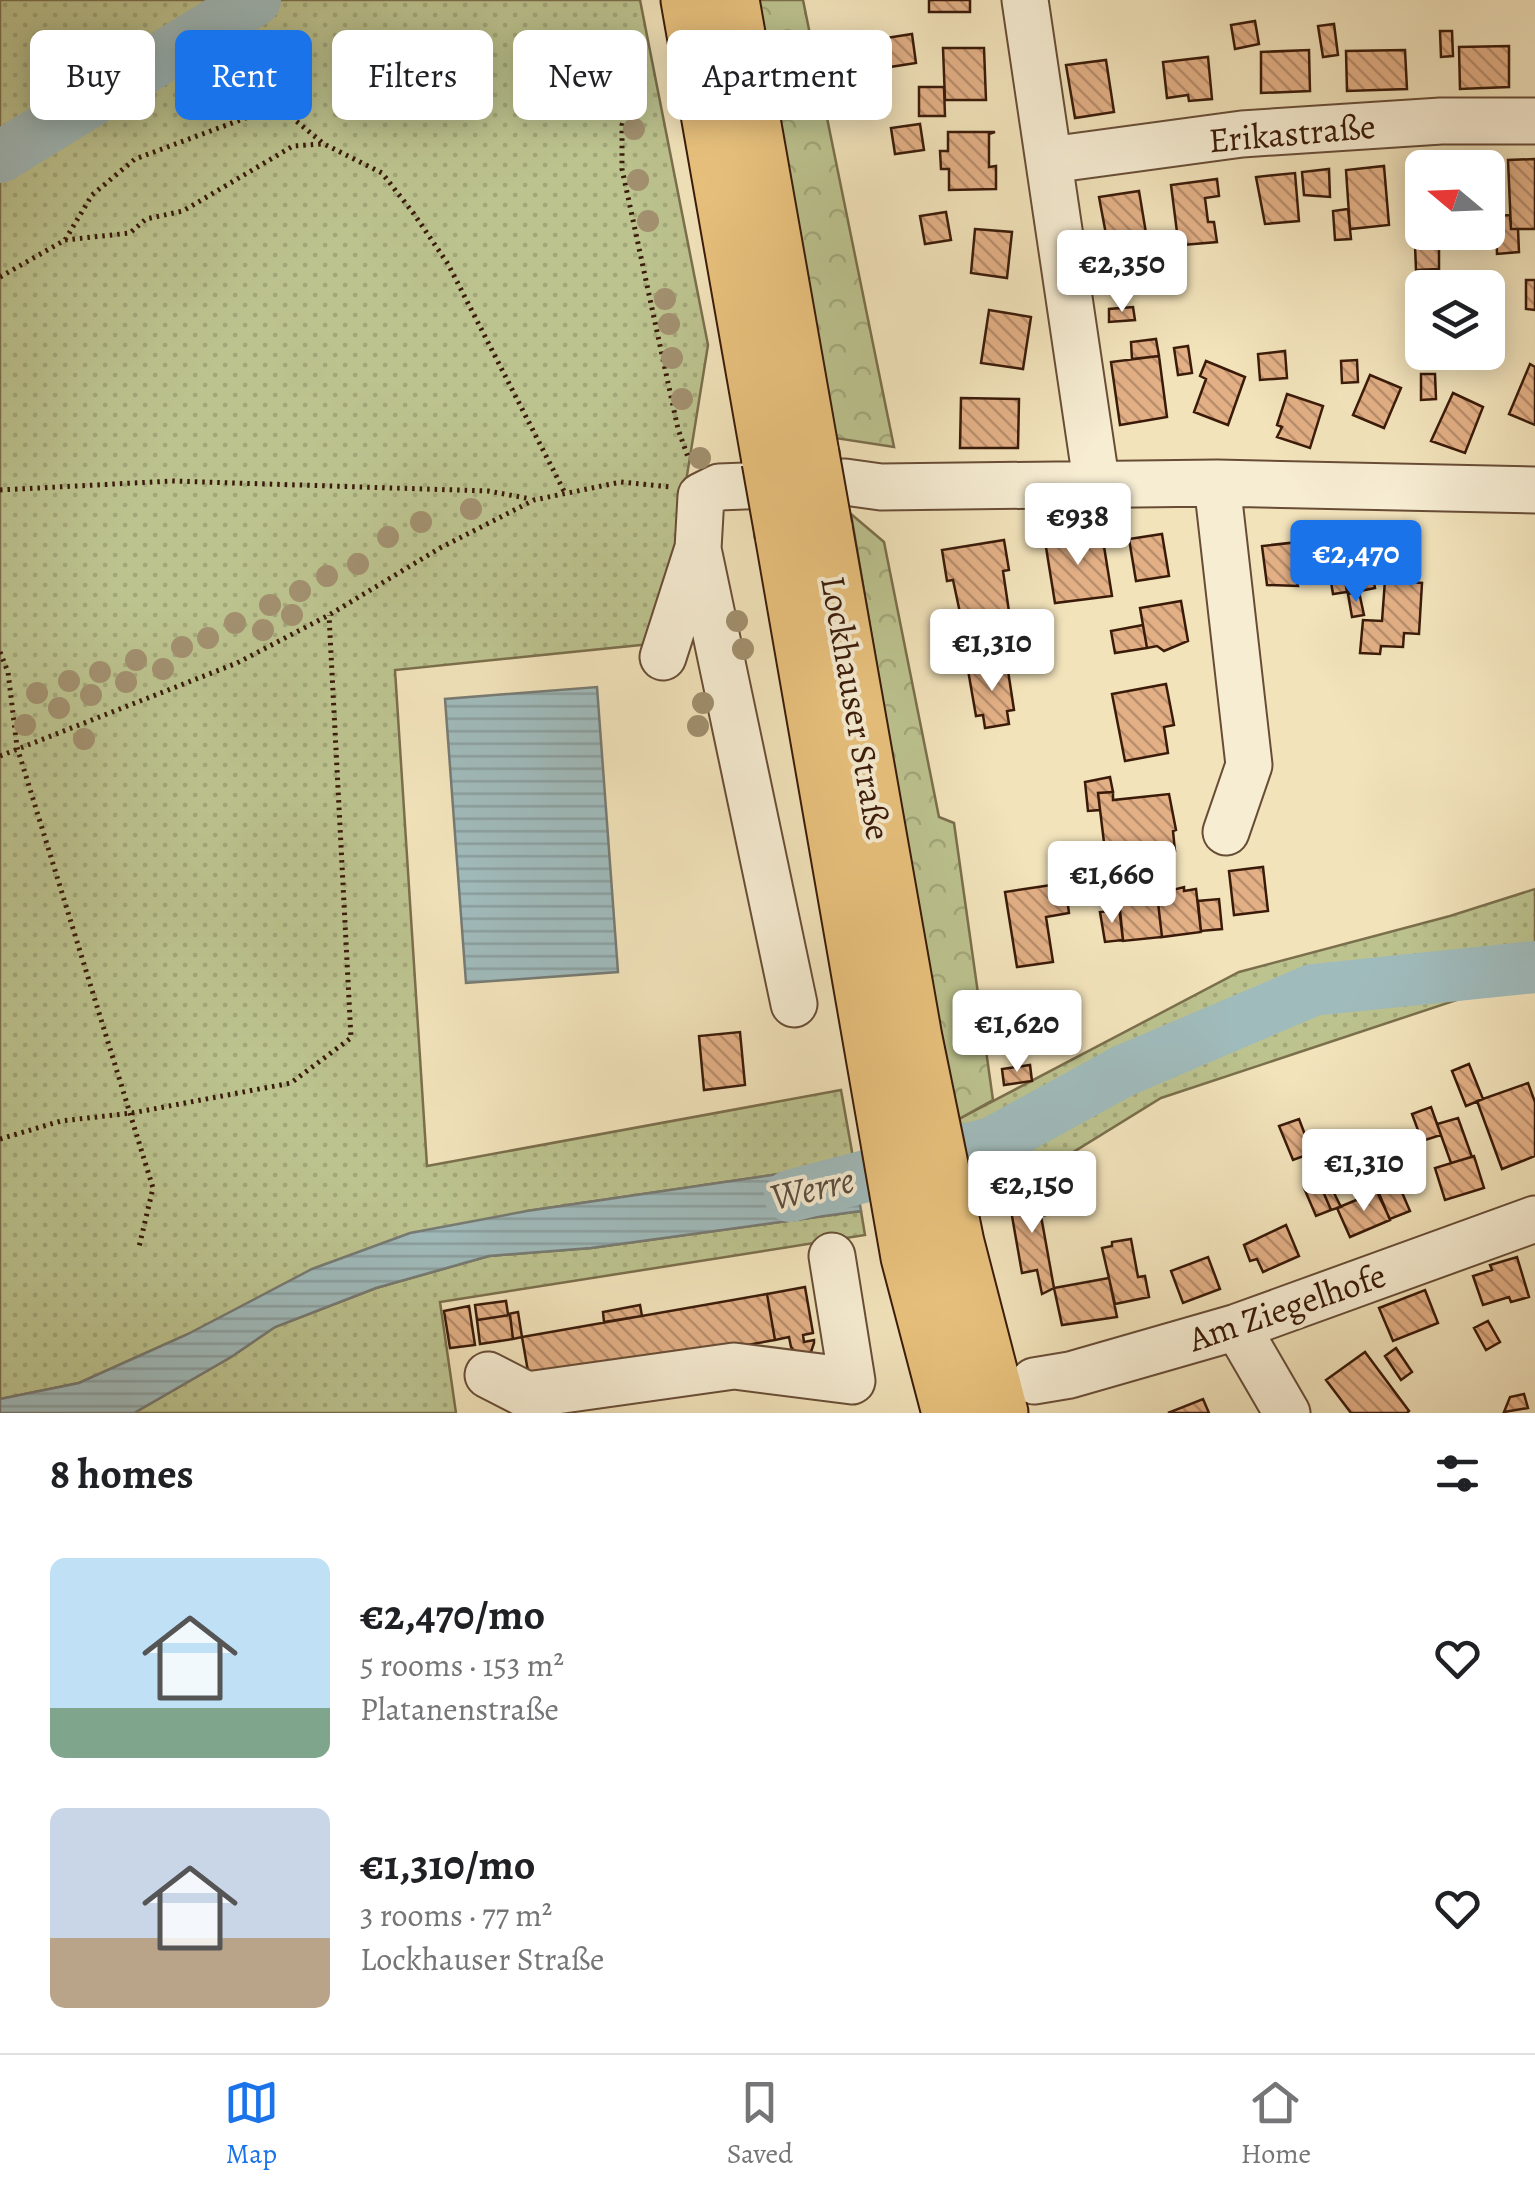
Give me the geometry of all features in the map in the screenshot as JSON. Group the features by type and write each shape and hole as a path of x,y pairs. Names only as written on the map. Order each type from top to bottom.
{"main road":[{"name":"Lockhauser Straße","path":"689,0 700,30"},
{"name":"Lockhauser Straße","path":"731,0 731,30"},
{"name":"Lockhauser Straße","path":"731,120 932,1250 950,1413"},
{"name":"Lockhauser Straße","path":"932,1250 1017,1397"}],"street":[{"path":"1025,0 1097,487"},
{"name":"Erikastraße","path":"1050,160 1242,134 1442,122 1535,121"},
{"path":"663,658 698,550 701,496 719,488 845,482 881,487 1217,483 1535,490"},
{"path":"1217,483 1249,765 1226,832"},
{"path":"698,550 794,1004"},
{"name":"Am Ziegelhofe","path":"1017,1397 1070,1375 1237,1327 1535,1219"},
{"path":"488,1375 526,1395 734,1366 850,1397 832,1256"},
{"path":"1237,1327 1287,1413"}],"path":[{"path":"65,240 92,194 136,159 278,106 324,144 382,172 414,214 448,264 565,493"},
{"path":"624,120 622,169 678,429 701,496"},
{"path":"0,277 65,240 130,233 146,219 183,211 292,146 324,144"},
{"path":"0,490 172,480 488,491 534,500"},
{"path":"0,756 17,746 238,663 329,616 440,548 534,500 621,482 669,487 701,496"},
{"path":"0,1139 60,1121 132,1112 291,1082 352,1038 329,616"},
{"path":"0,652 8,672 17,746 153,1188 139,1246"}],"green space":[{"path":"0,0 640,0 646,30 513,30 513,120 647,120 647,36 708,345 660,643 395,670 427,1166 841,1090 854,1163 527,1211 186,1335 79,1383 0,1399"},
{"path":"755,0 803,0 809,30 760,30"},
{"path":"777,120 827,120 894,447 835,438"},
{"path":"851,514 884,542 939,817 954,823 993,1100 957,1120 939,1033"},
{"path":"1535,889 1535,974 1161,1098 999,1198 974,1203 957,1120 1239,972 1450,916"},
{"path":"861,1211 865,1235 440,1302 456,1413 134,1413 275,1327 376,1288 489,1256 591,1248"}],"water":[{"path":"597,687 618,972 466,983 445,699"},
{"path":"854,1163 861,1211 591,1248 489,1256 376,1288 275,1327 134,1413 0,1413 0,1399 79,1383 186,1335 312,1269 410,1233 527,1211"}],"building":[{"path":"929,0 970,0 970,12 929,12"},
{"path":"1255,21 1259,44 1235,49 1231,25"},
{"path":"1334,24 1338,55 1323,57 1318,26"},
{"path":"1440,31 1452,31 1453,56 1441,57"},
{"path":"912,34 916,63 892,67 892,37"},
{"path":"1509,46 1509,87 1460,89 1459,47"},
{"path":"943,48 984,48 986,100 945,100"},
{"path":"1309,50 1310,91 1261,93 1261,52"},
{"path":"1405,50 1407,89 1347,91 1346,51"},
{"path":"1208,57 1212,99 1189,101 1188,95 1167,98 1163,62"},
{"path":"1106,60 1114,112 1075,118 1066,65"},
{"path":"919,87 944,87 945,116 919,116"},
{"path":"920,124 924,150 895,154 891,128"},
{"path":"948,132 995,132 989,134 989,167 996,166 996,189 949,190 949,169 941,169 940,151 948,151"},
{"path":"1535,159 1535,229 1511,229 1508,160"},
{"path":"1384,166 1389,225 1350,229 1346,170"},
{"path":"1329,169 1330,197 1304,195 1302,172"},
{"path":"1295,173 1299,221 1265,224 1256,177"},
{"path":"1217,179 1219,196 1205,198 1208,222 1214,222 1217,242 1183,245 1178,240 1171,185"},
{"path":"1139,191 1147,239 1108,245 1099,197"},
{"path":"1348,209 1351,239 1335,240 1333,211"},
{"path":"946,212 951,240 925,244 920,216"},
{"path":"1505,215 1510,215 1511,229 1518,229 1519,252 1497,254 1497,250 1505,250"},
{"path":"975,229 1012,232 1007,278 971,273"},
{"path":"1415,250 1439,250 1439,269 1416,270"},
{"path":"1526,280 1535,280 1535,310 1526,309"},
{"path":"1133,307 1135,320 1109,322 1109,309"},
{"path":"989,310 1031,317 1023,369 981,363"},
{"path":"1156,339 1159,356 1132,359 1131,342"},
{"path":"1188,346 1192,373 1178,375 1174,348"},
{"path":"1285,351 1287,378 1260,380 1258,354"},
{"path":"1159,356 1167,417 1120,425 1111,362"},
{"path":"1357,360 1358,382 1342,383 1341,361"},
{"path":"1206,361 1245,377 1228,425 1194,412 1206,379 1200,376"},
{"path":"1530,364 1535,367 1535,425 1509,414"},
{"path":"1421,374 1435,374 1436,399 1421,400"},
{"path":"1370,375 1401,388 1384,428 1353,415"},
{"path":"1453,393 1483,407 1465,453 1431,441"},
{"path":"1287,394 1323,406 1310,448 1277,437"},
{"path":"961,398 1019,399 1018,448 960,448"},
{"path":"1102,534 1112,596 1055,603 1045,541"},
{"path":"1162,534 1169,576 1136,581 1129,539"},
{"path":"1004,540 1009,570 1003,571 1015,652 1005,654 1007,664 971,669 969,659 961,660 958,642 966,641 953,580 947,581 942,550"},
{"path":"1308,541 1312,580 1297,582 1298,586 1267,585 1262,546"},
{"path":"1370,562 1375,588 1360,591 1355,565"},
{"path":"1355,565 1360,590 1347,592 1343,567"},
{"path":"1343,567 1347,592 1333,594 1329,570"},
{"path":"1385,580 1422,583 1419,634 1404,633 1403,647 1381,646 1380,654 1360,653 1363,620 1382,621"},
{"path":"1359,592 1364,615 1352,617 1348,594"},
{"path":"1181,601 1188,641 1164,651 1157,646 1147,648 1140,608"},
{"path":"1143,625 1147,648 1115,653 1111,631"},
{"path":"1007,664 1014,710 1007,711 1009,724 985,728 983,715 976,716 968,670"},
{"path":"1166,684 1174,725 1164,727 1168,753 1125,761 1112,694"},
{"path":"1110,777 1113,792 1098,793 1100,810 1088,811 1085,782"},
{"path":"1113,792 1113,800 1169,794 1176,830 1175,851 1106,859 1098,793"},
{"path":"1263,867 1268,911 1234,915 1229,871"},
{"path":"1065,883 1069,913 1046,917 1053,962 1017,967 1005,892"},
{"path":"1184,887 1184,891 1196,889 1201,932 1162,937 1157,894"},
{"path":"1142,892 1142,896 1157,894 1162,937 1123,941 1118,898"},
{"path":"1219,899 1222,929 1201,931 1198,901"},
{"path":"1120,910 1123,940 1105,942 1100,912"},
{"path":"740,1032 745,1085 704,1090 699,1036"},
{"path":"1469,1064 1483,1099 1466,1106 1452,1071"},
{"path":"1030,1065 1032,1081 1004,1085 1002,1069"},
{"path":"1528,1083 1535,1102 1535,1156 1502,1169 1477,1101"},
{"path":"1431,1107 1441,1135 1422,1141 1412,1114"},
{"path":"1458,1118 1472,1157 1451,1163 1437,1124"},
{"path":"1299,1119 1312,1153 1293,1160 1279,1126"},
{"path":"1385,1153 1410,1211 1390,1219 1362,1161"},
{"path":"1474,1156 1484,1188 1445,1200 1435,1168"},
{"path":"1327,1179 1341,1207 1331,1210 1319,1182"},
{"path":"1319,1182 1331,1210 1316,1216 1304,1188"},
{"path":"1378,1191 1390,1220 1350,1237 1337,1208"},
{"path":"1046,1192 1050,1214 1041,1216 1054,1288 1042,1294 1037,1270 1022,1273 1009,1199"},
{"path":"1286,1225 1299,1256 1263,1272 1257,1259 1250,1261 1244,1245"},
{"path":"1131,1239 1138,1277 1145,1276 1149,1297 1115,1304 1102,1248"},
{"path":"1208,1257 1220,1289 1183,1303 1171,1271"},
{"path":"1517,1257 1529,1297 1511,1302 1509,1297 1483,1305 1473,1276 1492,1270 1490,1265"},
{"path":"1109,1278 1117,1317 1062,1325 1054,1288"},
{"path":"805,1287 813,1333 803,1335 804,1342 814,1343 811,1352 797,1355 789,1337 775,1340 767,1294"},
{"path":"1425,1290 1438,1323 1393,1341 1379,1308"},
{"path":"767,1294 775,1340 530,1383 522,1337"},
{"path":"506,1301 508,1314 518,1312 522,1337 513,1339 510,1315 477,1320 475,1305"},
{"path":"640,1305 642,1316 604,1322 603,1312"},
{"path":"469,1306 475,1345 450,1348 444,1311"},
{"path":"510,1315 513,1339 480,1344 477,1320"},
{"path":"1488,1321 1500,1342 1486,1350 1474,1328"},
{"path":"1396,1348 1412,1372 1401,1380 1385,1356"},
{"path":"1365,1352 1407,1413 1351,1413 1326,1380"},
{"path":"1524,1394 1528,1408 1504,1412 1510,1397"},
{"path":"1203,1399 1209,1413 1168,1413"}],"waterway":[{"path":"0,157 255,0"},
{"name":"Werre","path":"790,1196 992,1143 1123,1071 1313,990 1535,967"}]}
